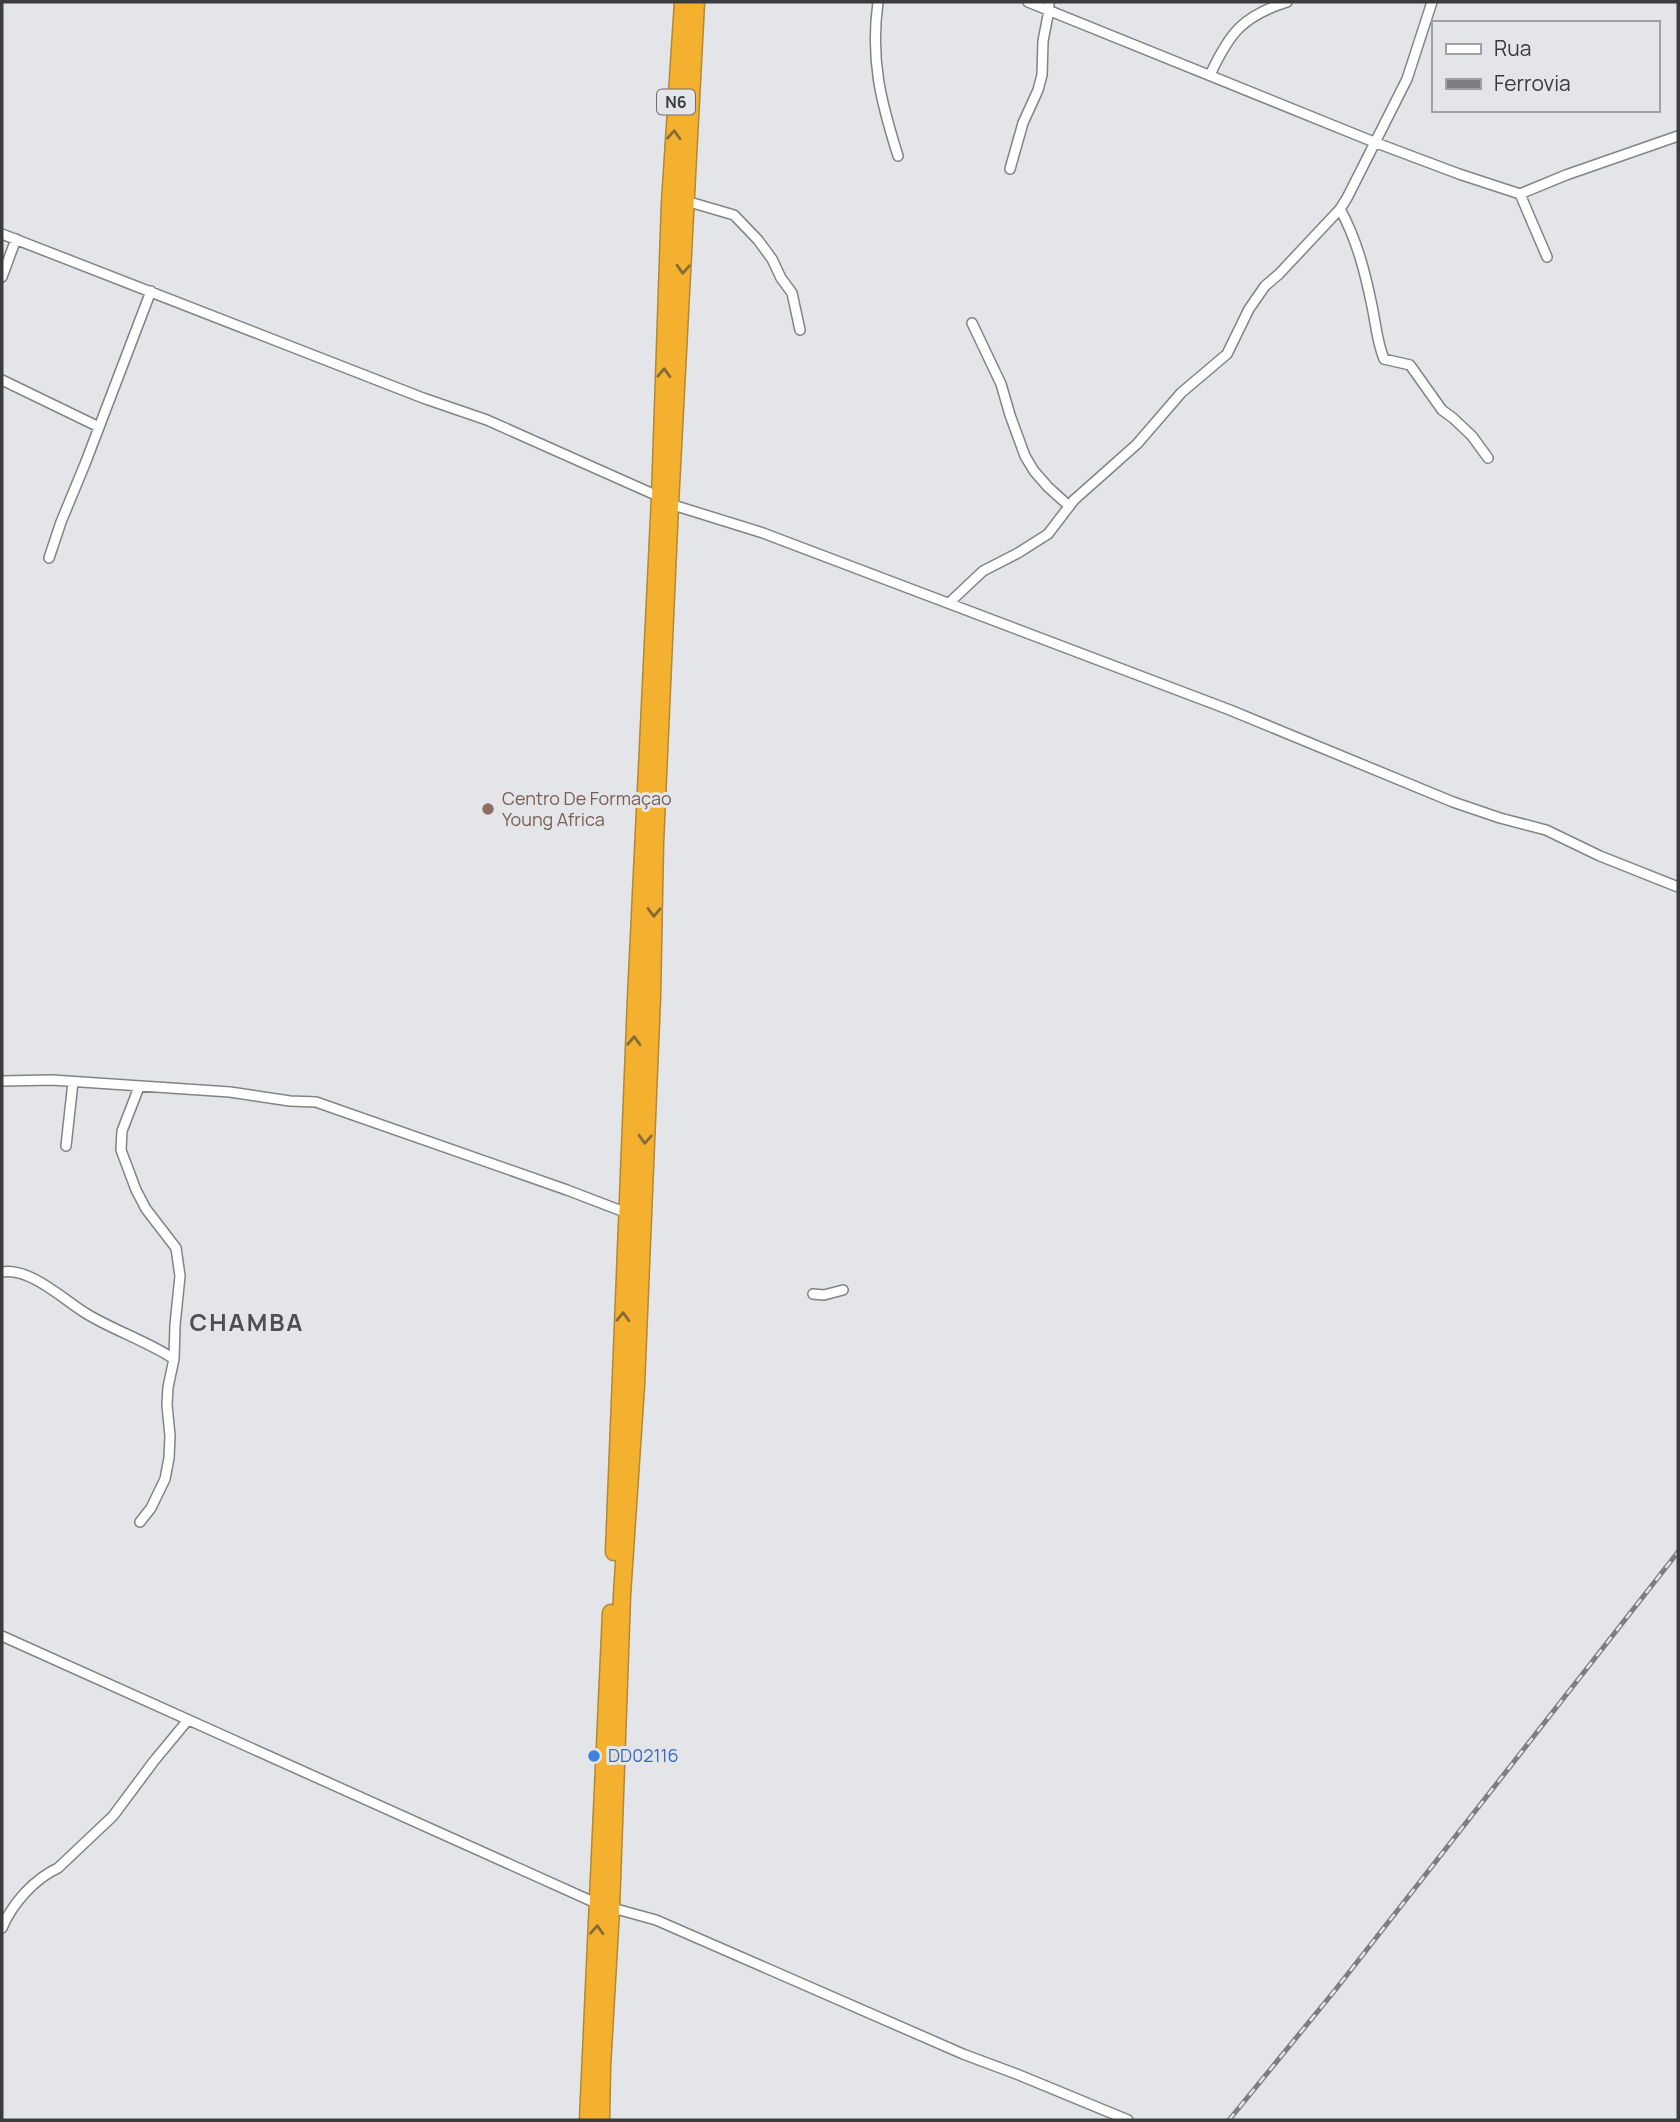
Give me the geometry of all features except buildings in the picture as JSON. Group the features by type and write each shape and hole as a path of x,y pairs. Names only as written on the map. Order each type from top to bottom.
{"highway":[{"name":"N6","path":"588,2120 605,1906 636,1385 652,996 670,203 682,2"},
{"name":"N6","path":"601,2120 605,1906 627,1213 665,501 686,201 696,2"}],"street":[{"path":"878,2 874,32 876,69 881,102 898,156"},
{"path":"1028,2 1049,6 1374,142 1520,194 1678,136"},
{"path":"1210,75 1224,48 1242,24 1250,17 1287,2"},
{"path":"949,603 983,571 1048,534 1069,506 1138,444 1181,393 1227,354 1249,309 1265,286 1348,198 1407,79 1433,2"},
{"path":"1010,169 1023,123 1042,75 1043,41 1049,6"},
{"path":"1520,194 1547,257"},
{"path":"686,201 734,215 758,240 792,293 800,330"},
{"path":"1340,209 1358,246 1378,343 1384,359 1410,365 1442,410 1472,436 1488,458"},
{"path":"2,234 410,394 487,420 665,501 763,533 1230,710 1453,802 1546,830 1600,856 1678,887"},
{"path":"2,277 16,239"},
{"path":"49,558 150,291"},
{"path":"972,323 1001,384 1025,456 1048,487 1069,506"},
{"path":"2,380 99,426"},
{"path":"2,1081 35,1079 230,1092 316,1102 627,1213"},
{"path":"66,1146 73,1082"},
{"path":"139,1087 122,1131 121,1150 141,1199 176,1248 180,1288 174,1359 168,1387 170,1436 165,1479 141,1522"},
{"path":"2,1272 13,1271 54,1290 87,1314 174,1359"},
{"path":"813,1294 824,1295 843,1290"},
{"path":"2,1636 605,1906 656,1920 963,2054 1128,2120"},
{"path":"2,1928 7,1915 27,1891 46,1873 58,1868 114,1816 188,1720"}],"railway":[{"path":"1229,2120 1336,1989 1678,1552"}],"place":[{"name":"Centro De Formaçao Young Africa","path":"488,809"},
{"name":"DD02116","path":"594,1756"}],"district":[{"name":"CHAMBA","path":"247,1323"}]}
